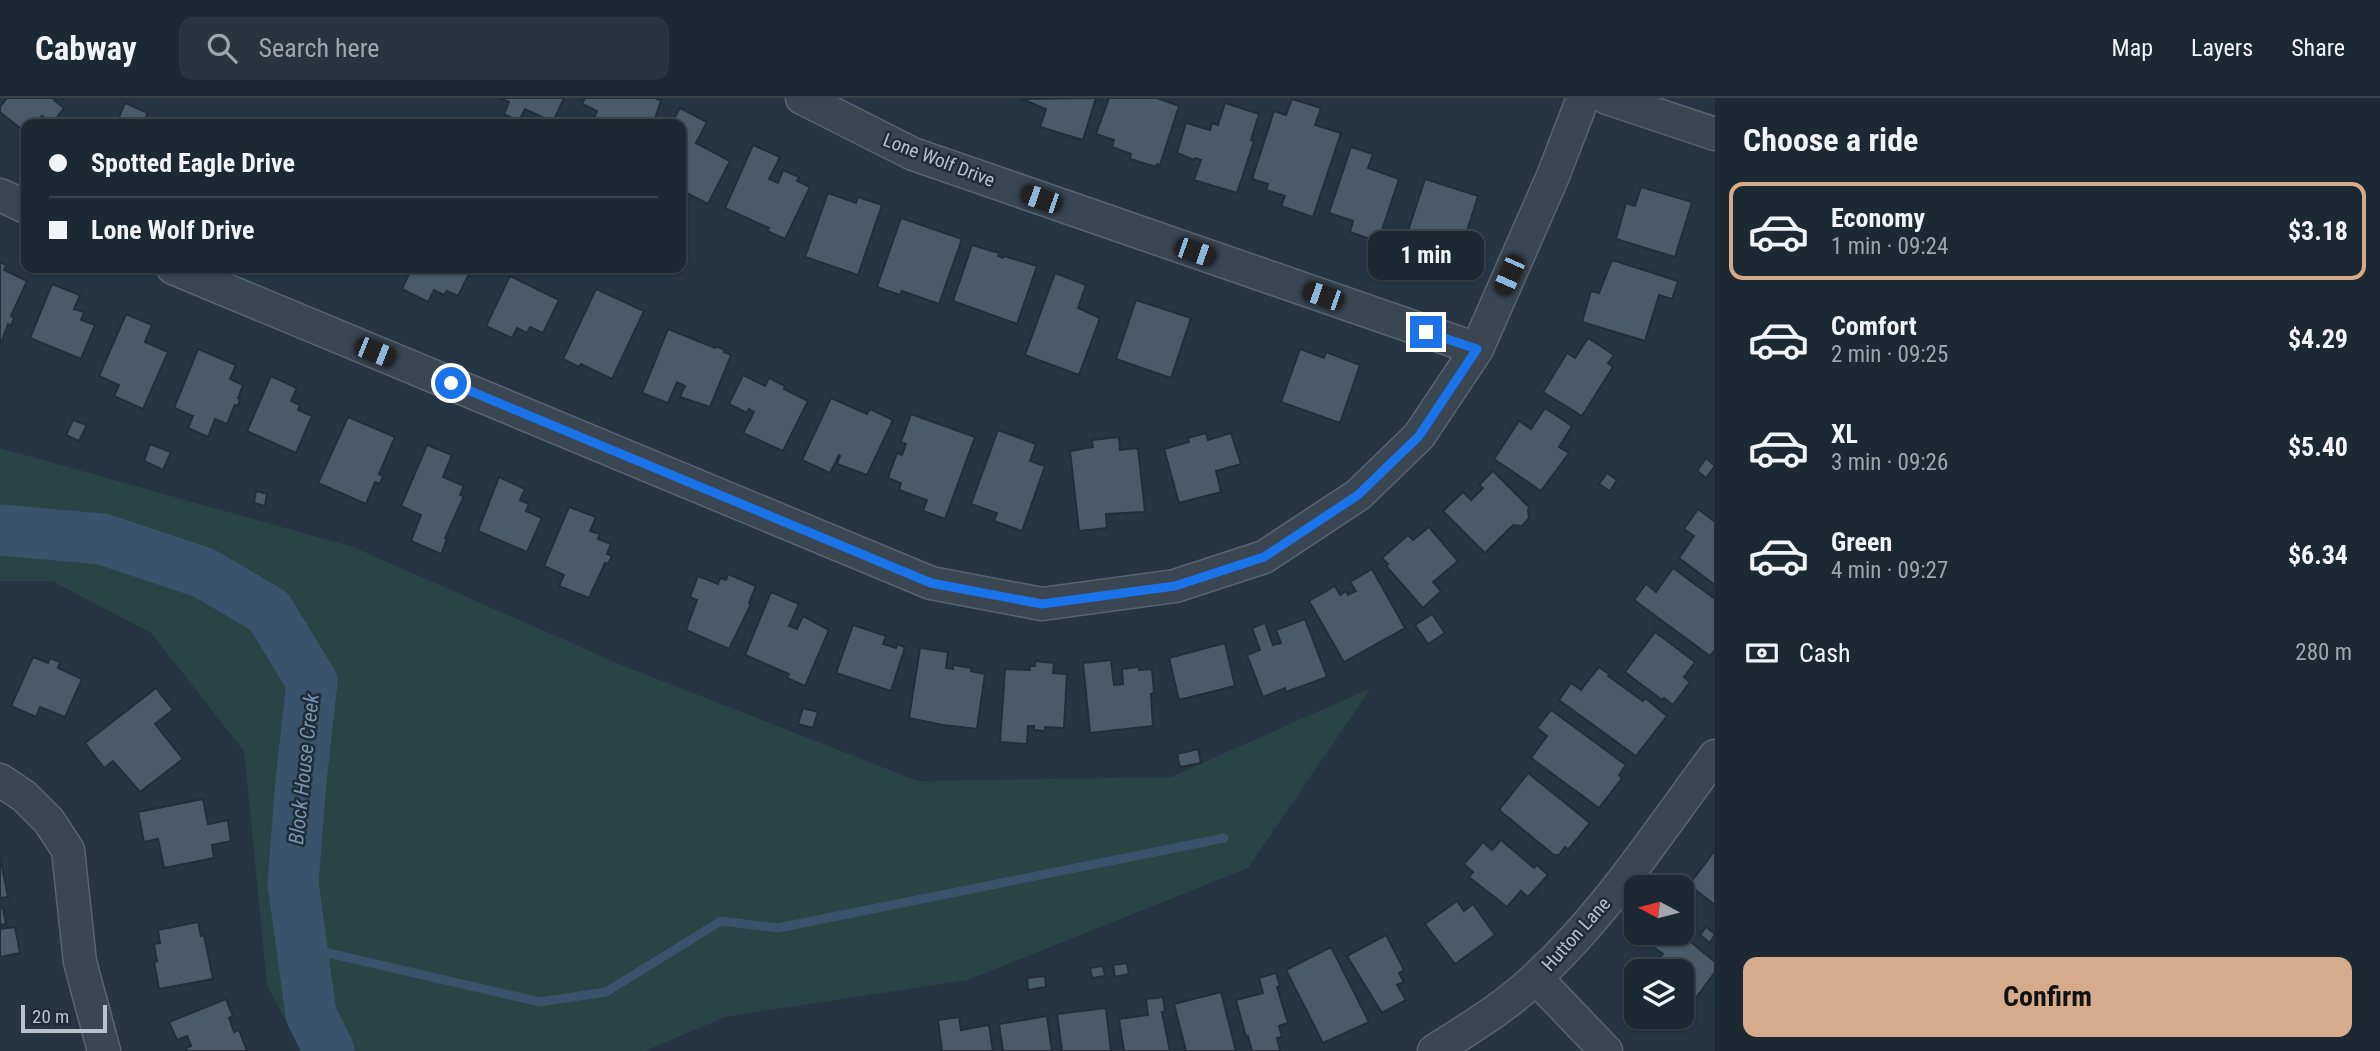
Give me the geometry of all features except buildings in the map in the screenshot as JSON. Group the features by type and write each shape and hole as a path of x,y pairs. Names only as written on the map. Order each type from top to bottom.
{"street":[{"name":"Lone Wolf Drive","path":"802,98 913,154 1477,349"},
{"path":"185,273 931,583 1042,604 1175,586 1264,557 1358,495 1419,436 1477,349 1553,176 1583,98"},
{"path":"1607,98 1715,134"},
{"path":"0,195 21,205"},
{"name":"Hutton Lane","path":"1434,1051 1484,1020 1536,978 1576,939 1715,756"},
{"path":"0,780 24,796 50,821 68,850 80,962 104,1051"},
{"path":"1536,978 1606,1051"}],"green space":[{"path":"0,448 353,547 624,666 918,781 1171,777 1371,688 1248,868 968,980 725,1017 645,1051 301,1051 267,985 244,751 151,633 52,581 0,581"}],"waterway":[{"name":"Block House Creek","path":"0,530 102,539 204,573 269,611 312,682 293,883 311,1014 329,1051"},
{"path":"302,947 540,1002 606,992 721,921 778,928 1224,838"}],"route":[{"path":"451,383 931,583 1042,604 1175,586 1264,557 1358,495 1419,436 1477,349 1426,332"}]}
